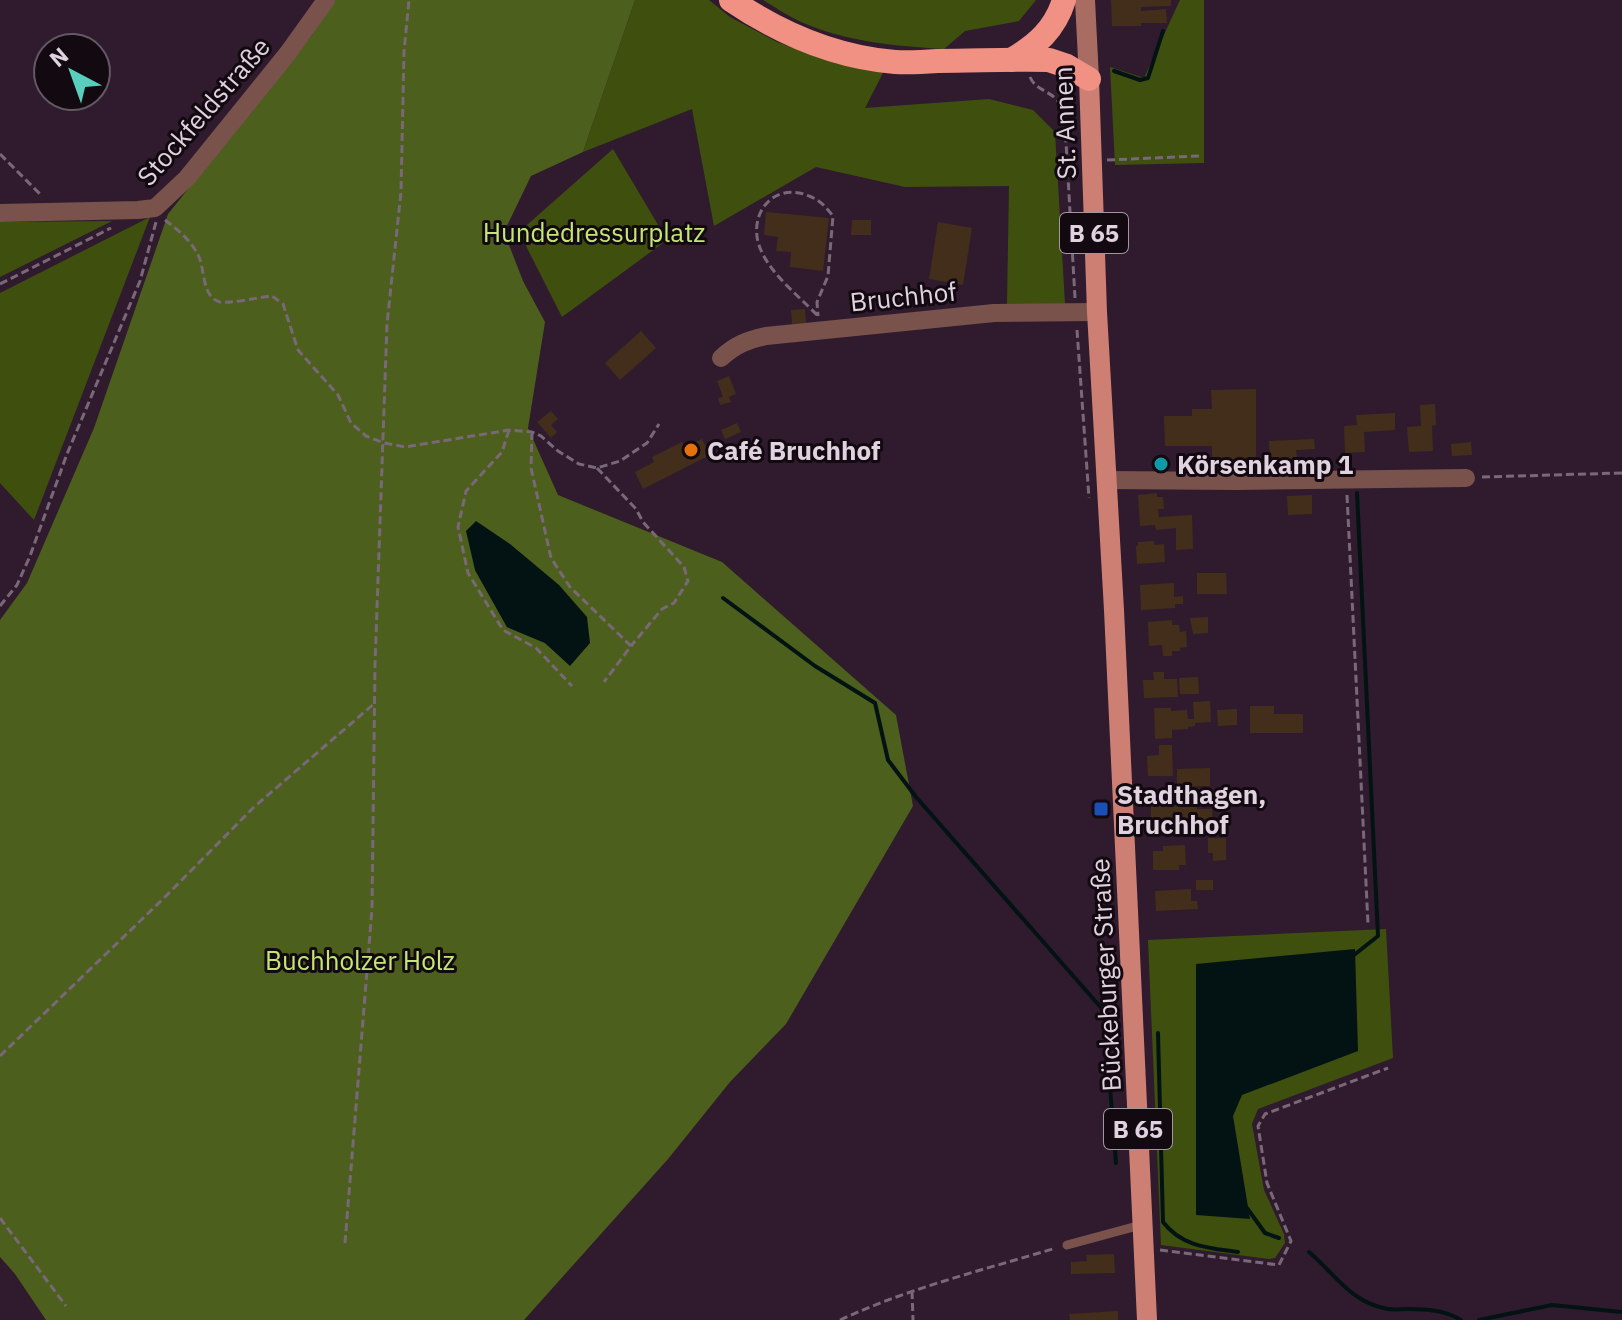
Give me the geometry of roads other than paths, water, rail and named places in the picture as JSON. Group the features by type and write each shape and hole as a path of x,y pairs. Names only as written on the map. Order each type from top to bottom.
{"highway":[{"path":"731,0 782,31 837,52 896,62 1049,60 1089,79"},
{"path":"1021,60 1051,29 1064,0"}],"main road":[{"name":"St. Annen","path":"1085,0 1101,387"},
{"name":"Bückeburger Straße","path":"1101,387 1147,1320"}],"street":[{"name":"Stockfeldstraße","path":"0,213 155,208 187,178 288,53 326,0"},
{"name":"Bruchhof","path":"728,352 747,340 821,322 994,313 1097,312"},
{"path":"1106,480 1466,478"}],"lane":[{"path":"1067,1245 1143,1225"}],"waterway":[{"path":"1114,71 1140,80 1148,78 1163,31"},
{"path":"1354,955 1378,936 1357,493"},
{"path":"723,598 815,666 875,703 888,760 916,797 1104,1011 1116,1163"},
{"path":"1158,1033 1163,1222 1188,1241 1238,1252"},
{"path":"1247,1208 1265,1233 1279,1238"},
{"path":"1309,1252 1344,1286 1375,1306 1435,1311 1461,1320"},
{"path":"1479,1320 1552,1305 1622,1312"}],"place":[{"name":"Café Bruchhof","path":"691,450"},
{"name":"Körsenkamp 1","path":"1161,464"},
{"name":"Stadthagen, Bruchhof","path":"1101,809"}],"park label":[{"name":"Hundedressurplatz","path":"594,232"},
{"name":"Buchholzer Holz","path":"360,960"}]}
